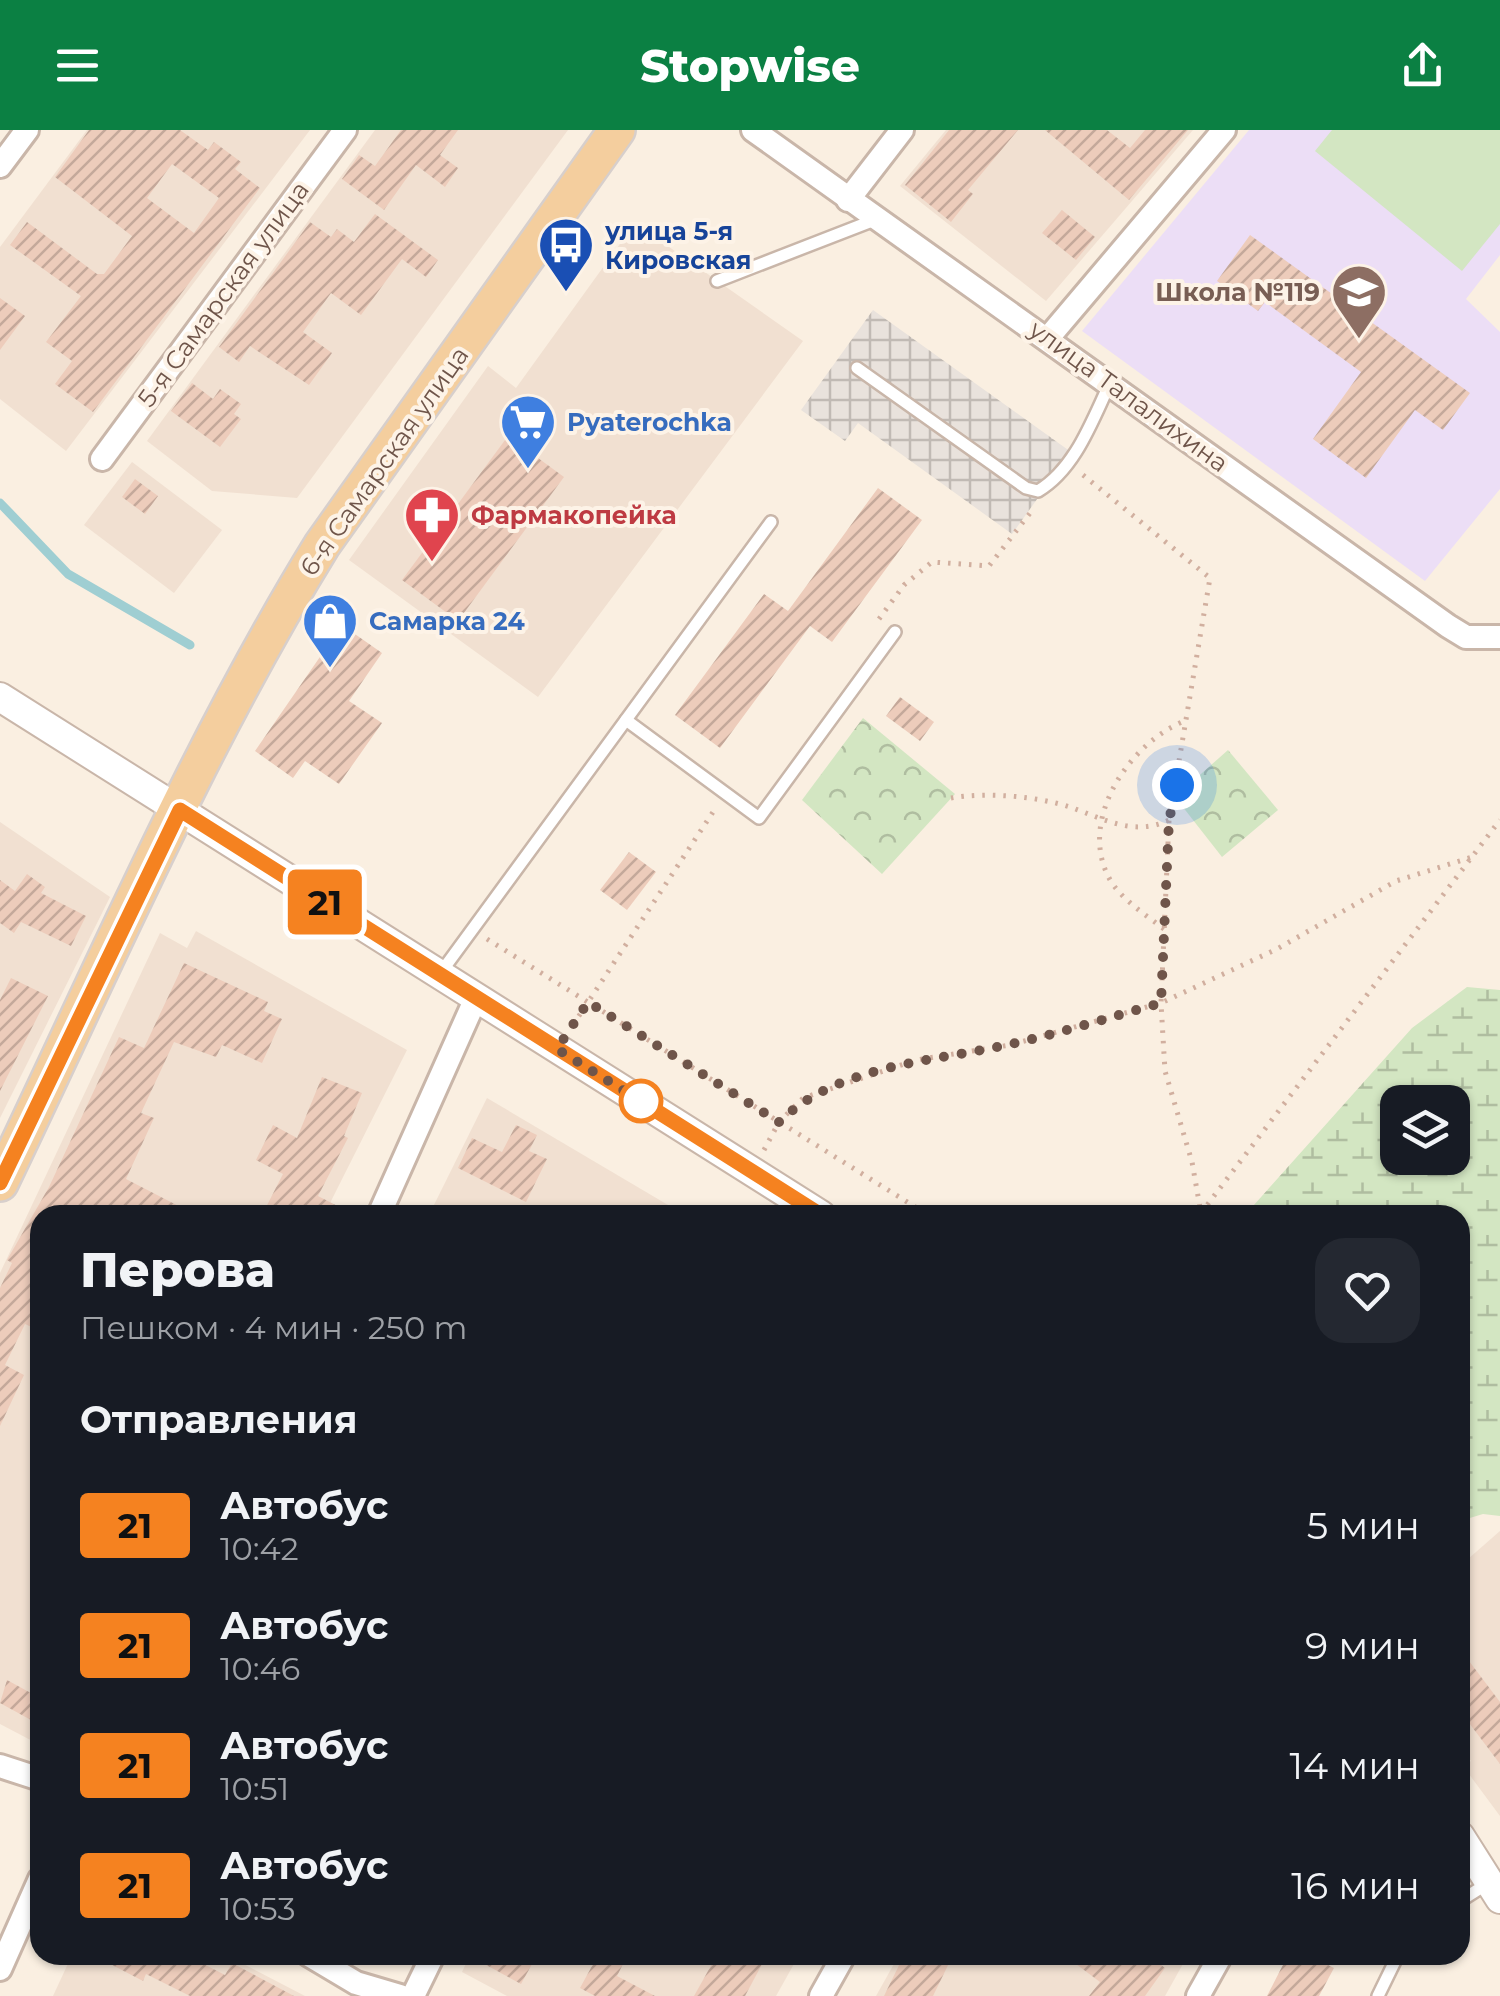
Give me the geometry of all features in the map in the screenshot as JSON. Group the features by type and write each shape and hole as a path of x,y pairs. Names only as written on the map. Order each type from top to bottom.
{"main road":[{"name":"6-я Самарская улица","path":"0,1184 180,810 260,652 322,546 617,130"}],"street":[{"path":"0,166 27,130"},
{"name":"5-я Самарская улица","path":"102,459 345,130"},
{"name":"улица Талалихина","path":"753,130 1448,626 1466,637 1493,638 1500,661"},
{"path":"848,200 902,130"},
{"path":"1048,338 1224,130"},
{"path":"0,696 753,1172 791,1205"},
{"path":"383,1205 476,998"},
{"path":"0,1766 30,1776"},
{"path":"1470,1851 1495,1890"},
{"path":"0,1969 30,1902"},
{"path":"326,1965 356,1983 400,1996"},
{"path":"414,1996 428,1965"},
{"path":"822,1996 839,1965"},
{"path":"1198,1996 1216,1965"}],"lane":[{"path":"717,281 877,219"},
{"path":"857,368 1026,488 1038,492 1054,482 1086,436 1110,383"},
{"path":"439,975 771,522"},
{"path":"626,720 759,818 896,632"},
{"path":"1470,1898 1495,1890"},
{"path":"1378,1996 1393,1965"}],"path":[{"path":"1067,463 1210,578 1169,820 1161,1003 1165,1071 1192,1162 1199,1205"},
{"path":"874,627 904,586 932,562 989,566 1054,482"},
{"path":"1164,929 1113,884 1102,848 1104,820 1126,764 1166,728 1187,720"},
{"path":"557,1049 726,793"},
{"path":"952,798 982,794 1048,802 1140,829 1169,820"},
{"path":"1207,1205 1500,820"},
{"path":"753,1172 779,1122 804,1098 916,1060 1010,1045 1161,1003 1277,949 1396,881 1472,856"},
{"path":"472,930 912,1205"}],"shaded area":[{"path":"87,130 310,130 66,451 0,399 0,247"},
{"path":"375,130 568,130 297,498 212,491 147,441"},
{"path":"946,130 1193,130 1046,301 900,186"},
{"path":"1249,130 1500,130 1500,255 1466,299 1500,332 1500,489 1425,581 1082,331"},
{"path":"635,223 803,341 538,697 349,560 488,366 516,388"},
{"path":"873,310 1071,452 1012,534 858,423 845,441 801,410"},
{"path":"132,462 222,530 174,593 84,525"},
{"path":"0,822 110,897 0,1118"},
{"path":"196,931 407,1050 329,1205 32,1205 160,933 187,948"},
{"path":"487,1098 668,1205 434,1205"},
{"path":"30,1209 30,1740 0,1724 0,1273"},
{"path":"1500,1531 1500,1816 1470,1775 1470,1557"},
{"path":"67,1965 245,1965 305,1996 53,1996"},
{"path":"465,1965 793,1965 776,1996 507,1996 462,1972"},
{"path":"893,1965 1182,1965 1165,1996 876,1996"}],"green space":[{"path":"1332,130 1500,130 1500,224 1462,271 1315,151"},
{"path":"863,718 955,794 882,874 802,800"},
{"path":"1228,750 1278,810 1222,857 1175,797"},
{"path":"1467,987 1500,990 1500,1516 1483,1514 1470,1518 1470,1205 1254,1205 1412,1028"}],"building":[{"path":"89,130 180,130 208,150 214,142 241,162 235,169 260,188 93,412 55,384 72,361 46,342 81,296 10,245 27,222 97,274 104,274 132,236 55,177","holes":["172,164 219,198 194,233 147,198"]},
{"path":"401,130 458,130 440,155 458,168 445,187 416,165 384,210 342,179 359,155 375,166"},
{"path":"949,130 1018,130 968,190 973,194 951,222 905,185"},
{"path":"1045,130 1107,130 1130,148 1145,130 1188,130 1129,200"},
{"path":"1062,210 1095,237 1076,260 1042,233"},
{"path":"375,214 438,260 426,277 402,259 361,315 331,293 303,332 332,353 309,385 250,346 239,362 219,347 310,222 331,237 337,229 354,242"},
{"name":"Школа №119","path":"1250,235 1470,393 1443,430 1415,410 1366,478 1313,439 1361,372 1265,302 1258,311 1217,281"},
{"path":"0,298 25,316 0,350"},
{"path":"192,383 213,399 220,389 241,404 234,414 241,419 220,447 171,411"},
{"path":"508,436 564,477 458,621 402,580"},
{"path":"135,479 158,496 145,514 122,497"},
{"path":"878,488 922,520 832,642 810,626 720,748 675,715 764,594 788,611"},
{"path":"342,625 382,653 349,701 382,723 339,784 305,761 293,778 255,751"},
{"path":"900,697 934,722 920,741 886,716"},
{"path":"629,852 656,872 627,910 600,890"},
{"path":"27,874 45,887 41,893 86,916 71,946 21,922 14,933 0,923 0,880 15,891"},
{"path":"184,963 268,1002 264,1011 282,1019 262,1063 222,1045 216,1057 174,1042 141,1113 154,1118 126,1179 177,1205 39,1205 119,1037 144,1048"},
{"path":"11,978 48,996 0,1091 0,1000"},
{"path":"322,1077 362,1093 344,1136 348,1138 318,1196 336,1205 267,1205 283,1174 256,1160 273,1125 297,1138"},
{"path":"516,1125 537,1135 529,1151 547,1159 526,1202 458,1168 472,1138 502,1152"},
{"path":"30,1220 30,1326 25,1324 5,1365 24,1375 0,1426 0,1288 12,1263 7,1260"},
{"path":"1470,1662 1500,1702 1500,1764 1470,1724"},
{"path":"7,1680 30,1693 30,1720 0,1703"},
{"path":"112,1965 206,1965 225,1975 231,1965 236,1965 294,1996 190,1996 146,1974 143,1981"},
{"path":"486,1965 531,1965 521,1984"},
{"path":"593,1965 622,1965 617,1976 655,1996 595,1996 580,1988"},
{"path":"711,1965 762,1965 745,1996 694,1996"},
{"path":"899,1965 948,1965 933,1996 884,1996"},
{"path":"1077,1965 1165,1968 1145,1996 1089,1996 1100,1982"},
{"path":"1283,1965 1334,1968 1319,1996 1267,1996"}],"waterway":[{"path":"0,503 68,574 190,645"}],"bus line":[{"name":"21","path":"0,1183 180,810 805,1205"}],"place":[{"name":"улица 5-я Кировская","path":"566,294"},
{"name":"Школа №119","path":"1359,341"},
{"name":"Pyaterochka","path":"528,471"},
{"name":"Фармакопейка","path":"432,564"},
{"name":"Самарка 24","path":"330,670"}],"route":[{"path":"641,1101 655,1110 557,1049 588,1002 779,1122 804,1098 916,1060 1010,1045 1161,1003 1169,820 1177,785"}]}
